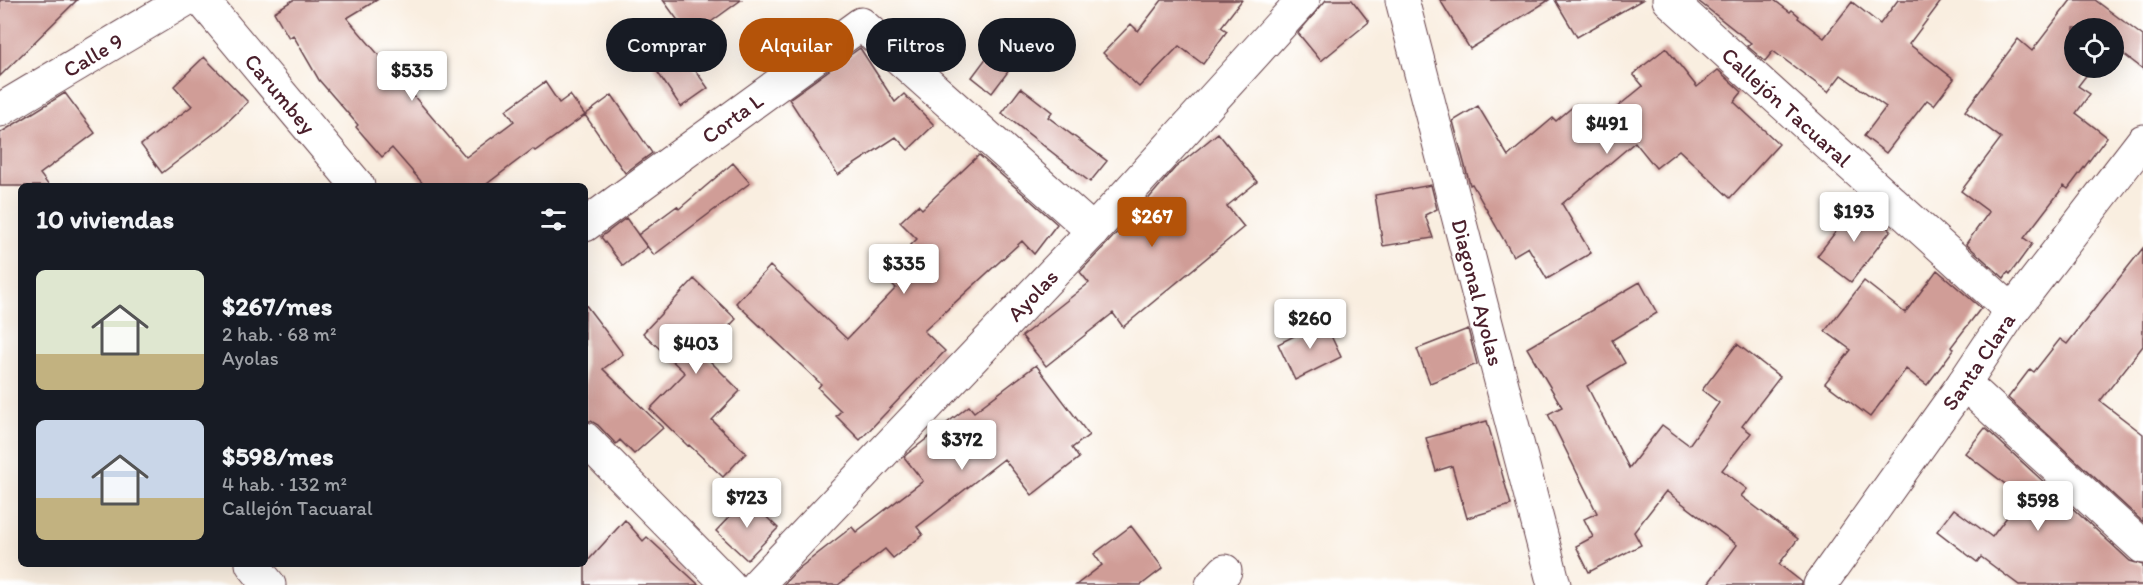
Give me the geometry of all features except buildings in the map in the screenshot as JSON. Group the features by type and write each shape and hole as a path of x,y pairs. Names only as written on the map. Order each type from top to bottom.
{"street":[{"name":"Calle 9","path":"0,110 185,0"},
{"name":"Carumbey","path":"202,0 355,183"},
{"name":"Ayolas","path":"757,585 1093,231 1303,0"},
{"name":"Diagonal Ayolas","path":"1402,0 1554,585"},
{"name":"Callejón Tacuaral","path":"1669,0 2012,311"},
{"name":"Corta L","path":"588,223 861,24 1093,231"},
{"name":"Santa Clara","path":"1820,585 1964,383 2012,311 2143,141"},
{"path":"1964,383 2143,546"},
{"path":"588,442 729,585"},
{"path":"254,567 269,585"}]}
